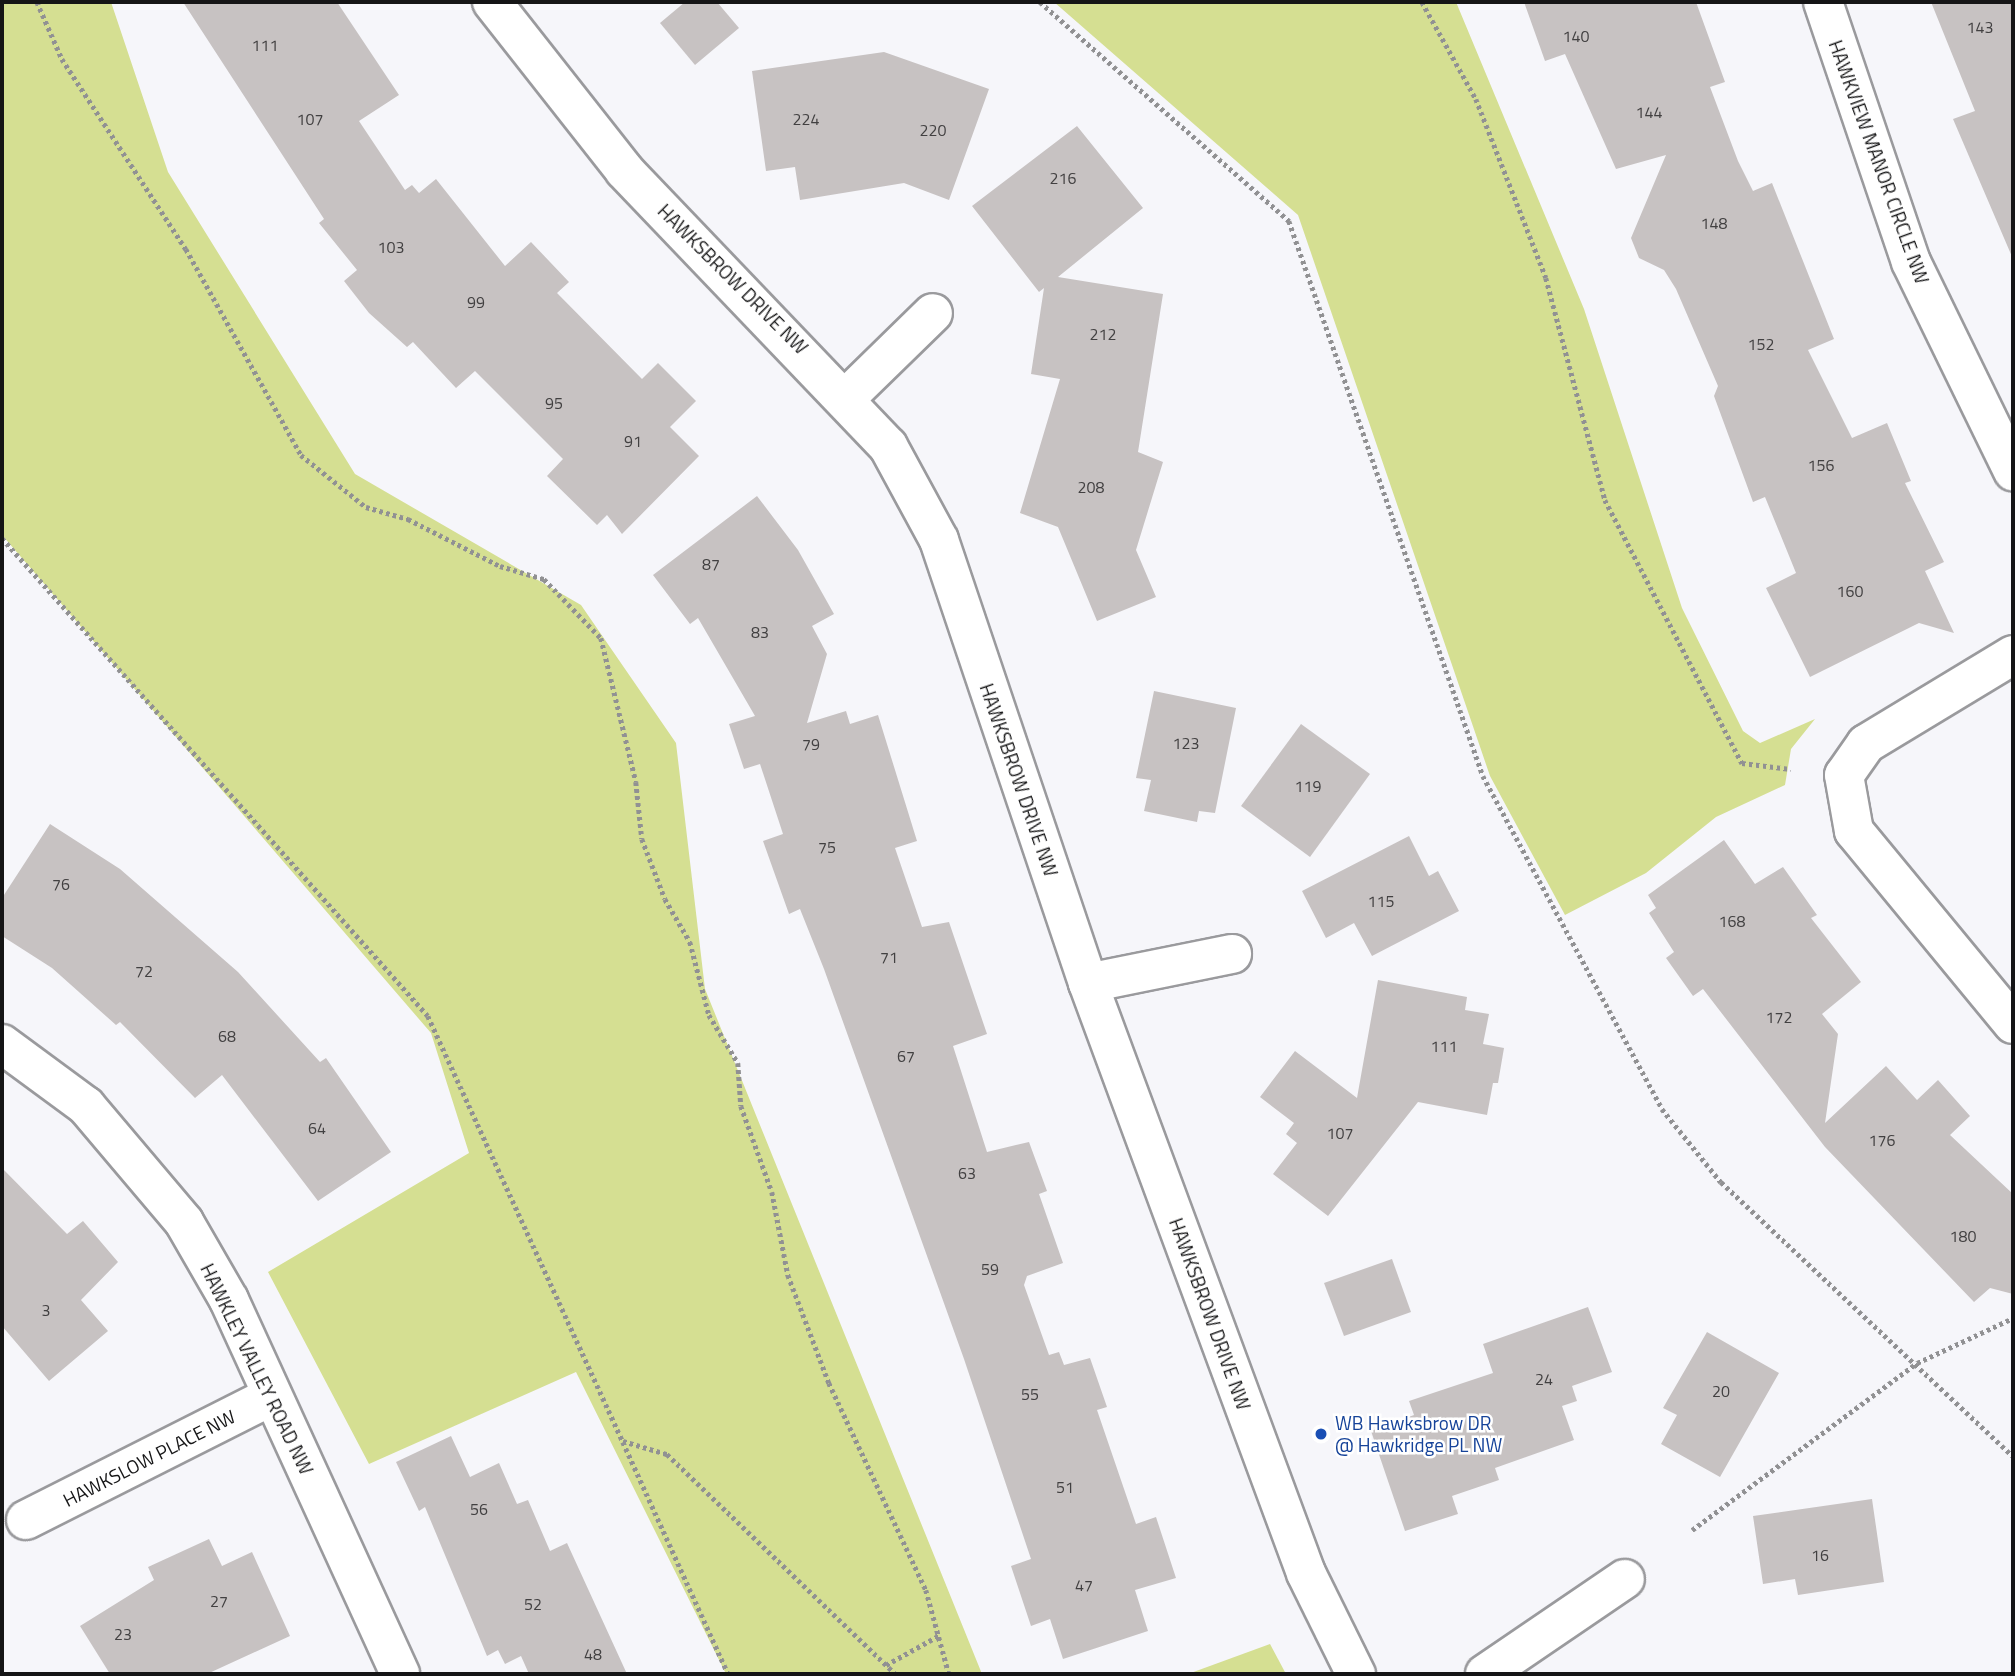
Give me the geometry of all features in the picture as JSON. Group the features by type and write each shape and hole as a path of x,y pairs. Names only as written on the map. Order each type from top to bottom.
{"street":[{"name":"HAWKSBROW DRIVE NW","path":"492,2 624,170 847,397 888,446 939,540 1088,983 1306,1573 1356,1674"},
{"name":"HAWKVIEW MANOR CIRCLE NW","path":"1823,2 1911,262 2013,471"},
{"path":"847,397 933,313"},
{"path":"2013,655 1866,744 1844,775 1854,831 2013,1024"},
{"path":"1088,983 1232,954"},
{"name":"HAWKLEY VALLEY ROAD NW","path":"2,1044 86,1106 184,1222 229,1300 400,1674"},
{"name":"HAWKSLOW PLACE NW","path":"26,1520 272,1396"},
{"path":"1485,1674 1625,1579"}],"path":[{"path":"37,2 62,59 186,249 301,455 366,507 408,519 500,566 544,579 601,638 636,782 642,839 665,899 690,942 709,1015 737,1063 741,1106 772,1192 788,1275 829,1383 926,1590 949,1674"},
{"path":"1041,2 1289,221 1483,776 1662,1109 1721,1182 1917,1363 2013,1456"},
{"path":"1422,2 1476,100 1546,278 1605,500 1742,763 1791,769"},
{"path":"2,538 428,1016 728,1674"},
{"path":"1692,1530 1917,1363 2013,1318"},
{"path":"623,1441 667,1454 896,1674"},
{"path":"886,1665 939,1635"}],"green space":[{"path":"2,2 111,2 168,172 355,474 581,605 676,743 705,989 982,1674 726,1674 576,1372 369,1464 268,1272 469,1153 431,1033 2,535"},
{"path":"1054,2 1456,2 1584,309 1682,608 1743,731 1760,743 1815,719 1791,749 1785,785 1716,817 1646,873 1565,915 1490,776 1298,215"},
{"path":"1270,1644 1286,1674 1188,1674"}],"building":[{"path":"183,2 337,2 399,95 359,121 405,190 412,185 419,193 436,179 505,266 531,242 569,282 557,293 642,379 658,363 696,401 670,427 699,456 622,534 607,515 597,525 547,476 563,459 475,371 456,388 413,342 407,347 369,313 344,281 357,270 319,223 324,219"},
{"path":"685,2 717,2 739,28 695,65 660,23"},
{"path":"1524,2 1696,2 1725,82 1710,87 1738,161 1753,191 1772,183 1834,339 1808,350 1852,438 1887,423 1911,481 1905,483 1944,562 1925,571 1954,633 1919,623 1810,677 1766,588 1796,573 1765,497 1753,502 1714,396 1718,386 1676,289 1664,270 1639,258 1631,238 1666,155 1616,169 1565,54 1545,61"},
{"path":"1931,2 2013,2 2013,259 1953,119 1975,111"},
{"path":"884,52 989,89 949,200 904,183 800,200 795,167 766,171 752,71"},
{"path":"1077,126 1143,208 1058,277 1163,294 1138,452 1163,462 1136,550 1156,597 1097,621 1058,527 1020,513 1060,379 1031,374 1044,288 1039,292 972,206"},
{"path":"757,496 798,550 834,614 812,626 827,654 807,723 846,711 850,724 878,715 917,841 895,848 922,927 949,922 987,1034 953,1046 987,1152 1029,1142 1047,1191 1039,1194 1063,1263 1027,1276 1024,1285 1049,1355 1059,1352 1064,1365 1090,1358 1107,1407 1097,1410 1136,1524 1156,1517 1176,1578 1135,1590 1148,1631 1063,1659 1050,1619 1031,1626 1011,1566 1031,1559 964,1359 824,969 800,909 789,914 763,841 783,834 760,764 744,769 729,724 755,716 698,618 690,624 653,575"},
{"path":"1154,691 1236,708 1215,813 1199,811 1197,822 1144,811 1151,780 1136,778"},
{"path":"1301,724 1370,774 1310,857 1241,806"},
{"path":"50,824 120,869 238,972 320,1062 326,1058 391,1152 318,1201 222,1075 195,1098 120,1022 116,1025 52,968 2,936 2,898"},
{"path":"1409,836 1429,876 1438,871 1459,911 1372,956 1354,923 1326,938 1302,891"},
{"path":"1724,840 1755,884 1783,867 1817,915 1811,918 1861,982 1822,1014 1838,1034 1825,1123 1886,1066 1917,1100 1938,1080 1970,1116 1950,1135 2013,1194 2013,1294 1990,1288 1974,1302 1825,1147 1703,989 1693,996 1666,958 1674,952 1649,913 1656,908 1648,895"},
{"path":"1378,980 1467,997 1465,1010 1489,1014 1483,1044 1504,1048 1498,1083 1493,1083 1487,1115 1418,1102 1328,1216 1273,1174 1297,1143 1286,1134 1294,1123 1260,1097 1295,1051 1357,1098"},
{"path":"2,1168 67,1234 83,1221 118,1262 81,1300 108,1331 49,1381 2,1326"},
{"path":"1392,1259 1411,1312 1344,1336 1324,1283"},
{"path":"1588,1307 1612,1372 1572,1386 1577,1401 1562,1406 1574,1440 1495,1468 1499,1480 1452,1496 1458,1514 1405,1531 1371,1431 1414,1415 1409,1401 1493,1373 1483,1344"},
{"path":"1707,1332 1779,1373 1720,1477 1661,1444 1677,1415 1663,1408"},
{"path":"451,1436 470,1477 499,1463 517,1504 528,1500 550,1551 567,1543 627,1674 529,1674 521,1656 505,1664 498,1650 487,1656 425,1507 419,1511 396,1462"},
{"path":"1872,1499 1884,1582 1798,1595 1795,1579 1763,1584 1753,1516"},
{"path":"209,1539 222,1566 252,1552 290,1636 207,1674 110,1674 80,1626 154,1580 148,1567"}],"place":[{"name":"WB Hawksbrow DR @ Hawkridge PL NW","path":"1321,1434"}]}
